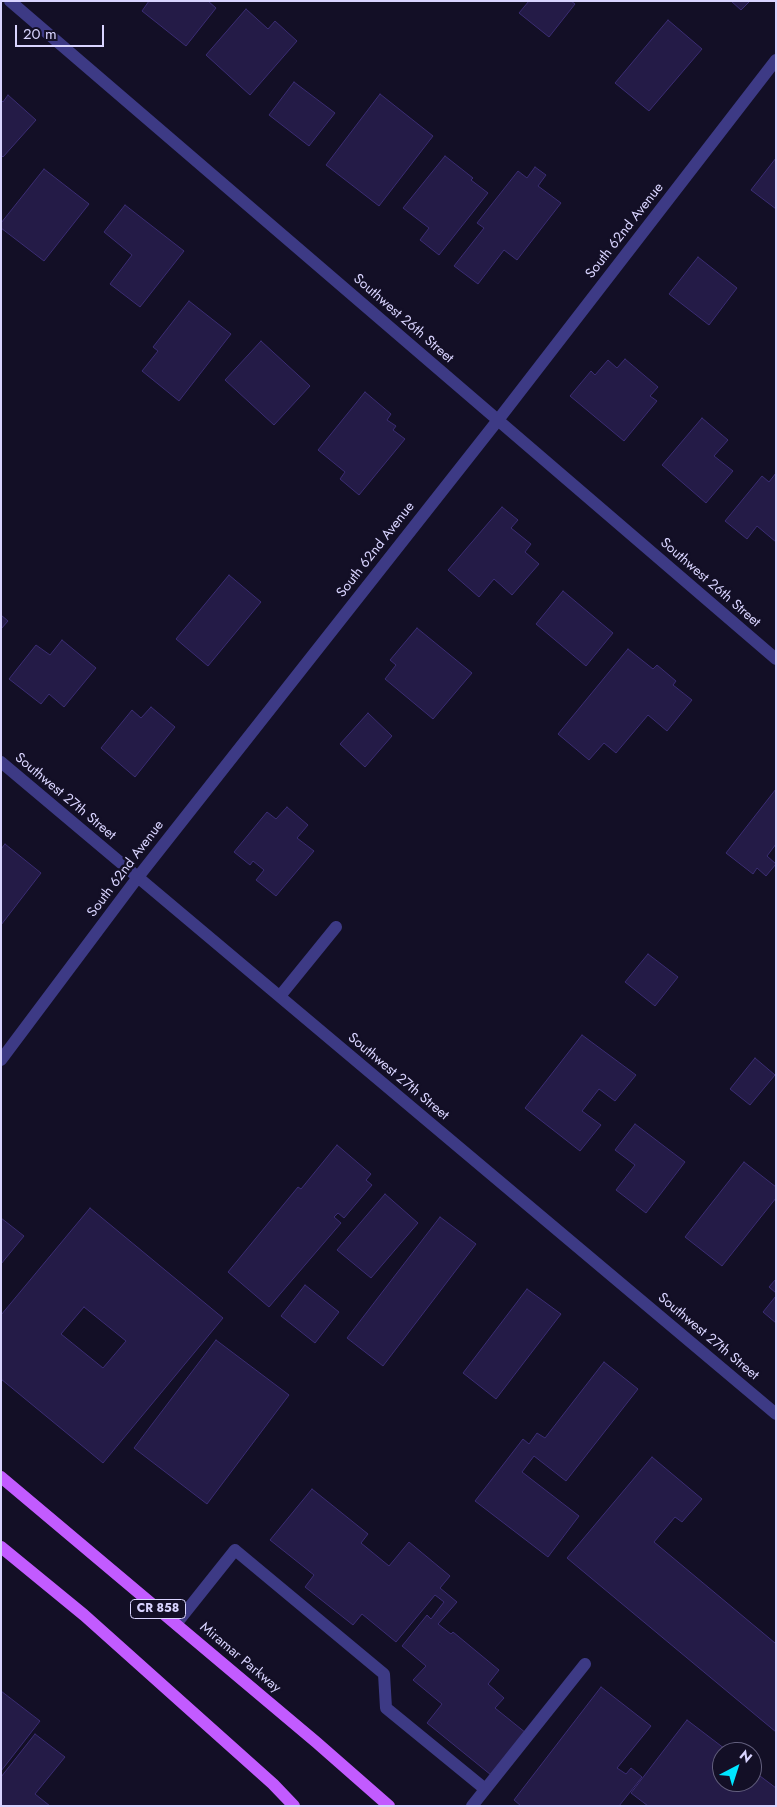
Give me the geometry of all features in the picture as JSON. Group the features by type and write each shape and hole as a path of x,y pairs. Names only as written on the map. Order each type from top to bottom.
{"main road":[{"name":"Miramar Parkway","path":"1,1477 389,1806"},
{"path":"1,1547 84,1615 273,1784 294,1806"}],"street":[{"name":"Southwest 26th Street","path":"10,1 776,659"},
{"name":"South 62nd Avenue","path":"1,1060 138,877 498,420 776,60"},
{"name":"Southwest 27th Street","path":"1,762 776,1414"},
{"path":"280,996 336,927"},
{"path":"176,1624 234,1550 384,1674 386,1708 485,1789"},
{"path":"472,1806 585,1664"}],"building":[{"path":"149,1 208,1 216,8 186,46 142,11"},
{"path":"529,1 571,1 575,4 549,37 519,13"},
{"path":"731,1 750,1 741,10"},
{"path":"246,9 268,29 275,21 297,41 250,95 206,55"},
{"path":"668,20 702,49 649,111 615,83"},
{"path":"294,82 335,113 309,146 269,115"},
{"path":"380,94 433,136 379,206 326,165"},
{"path":"8,95 36,120 3,157 1,155 1,100 3,102"},
{"path":"445,156 473,178 471,180 488,193 439,255 420,240 429,228 403,208"},
{"path":"776,158 776,209 751,190"},
{"path":"535,167 546,175 538,186 561,203 517,260 504,250 478,284 454,266 484,228 477,223 518,171 527,178"},
{"path":"44,169 89,204 44,261 1,228 1,223"},
{"path":"125,205 184,251 140,307 110,284 132,255 104,232"},
{"path":"698,257 737,288 709,325 669,294"},
{"path":"189,301 231,334 179,401 142,371 158,351 153,347"},
{"path":"261,341 310,386 274,425 225,380"},
{"path":"625,359 658,387 650,396 657,401 624,441 570,396 591,371 595,375 608,360 617,368"},
{"path":"365,392 391,414 387,420 396,426 393,430 405,439 359,495 340,479 345,472 318,450"},
{"path":"702,418 728,440 714,456 733,471 706,503 662,465"},
{"path":"776,473 776,542 757,526 747,539 725,521 762,476 769,482"},
{"path":"502,507 518,520 511,528 531,544 525,552 539,564 512,595 494,579 479,597 448,570"},
{"path":"229,575 261,602 208,666 176,639"},
{"path":"563,591 613,633 586,666 536,624"},
{"path":"1,615 8,621 1,629"},
{"path":"417,628 472,673 433,719 385,679 396,665 390,660"},
{"path":"62,640 96,668 64,707 49,694 41,704 9,679 36,645 50,655"},
{"path":"628,649 653,669 657,665 676,681 673,685 692,700 667,731 648,715 616,753 604,743 589,760 558,734"},
{"path":"151,707 175,727 135,777 101,748 132,710 141,718"},
{"path":"368,713 392,736 365,767 340,744"},
{"path":"776,789 776,844 767,856 776,864 766,876 757,868 753,874 726,853"},
{"path":"287,807 308,825 297,838 314,851 276,896 256,880 264,870 253,861 250,865 234,852 267,812 276,819"},
{"path":"5,844 41,873 1,925 1,849"},
{"path":"648,954 678,977 655,1006 625,982"},
{"path":"582,1035 636,1075 615,1101 599,1089 582,1111 601,1125 580,1151 525,1108"},
{"path":"755,1058 775,1075 750,1105 730,1089"},
{"path":"635,1124 685,1162 646,1213 616,1190 635,1165 615,1150"},
{"path":"337,1145 371,1174 366,1180 372,1185 344,1218 338,1213 334,1217 341,1223 269,1307 228,1272 298,1187 301,1189"},
{"path":"744,1162 776,1187 776,1198 722,1266 685,1237"},
{"path":"385,1194 418,1223 371,1278 337,1250"},
{"path":"90,1208 223,1318 103,1463 1,1379 1,1315","holes":["84,1307 126,1341 103,1368 61,1334"]},
{"path":"440,1217 476,1244 383,1366 347,1338"},
{"path":"1,1218 24,1236 1,1264"},
{"path":"776,1279 776,1293 769,1287"},
{"path":"305,1285 339,1312 315,1343 281,1316"},
{"path":"527,1289 561,1314 496,1399 463,1373"},
{"path":"776,1296 776,1323 763,1312"},
{"path":"216,1340 289,1395 207,1504 134,1448"},
{"path":"604,1362 638,1389 566,1481 534,1456 522,1472 579,1516 548,1557 475,1501 523,1439 529,1444 537,1433 545,1438"},
{"path":"652,1457 702,1499 682,1522 675,1517 654,1542 776,1642 776,1732 567,1558"},
{"path":"312,1489 368,1534 361,1543 389,1566 409,1542 450,1576 440,1588 457,1602 438,1624 451,1634 453,1632 499,1670 488,1684 504,1698 495,1708 526,1733 491,1775 427,1723 442,1704 413,1680 426,1666 402,1646 427,1615 431,1619 444,1602 435,1595 396,1642 362,1614 353,1625 305,1587 314,1575 270,1540"},
{"path":"601,1687 651,1726 617,1768 626,1774 631,1768 642,1777 619,1806 521,1806 514,1800"},
{"path":"1,1691 40,1721 1,1771"},
{"path":"687,1720 716,1742 712,1742 712,1792 762,1792 762,1778 776,1788 776,1806 648,1806 631,1793"},
{"path":"35,1734 65,1757 35,1794 50,1806 1,1806 1,1777"}]}
